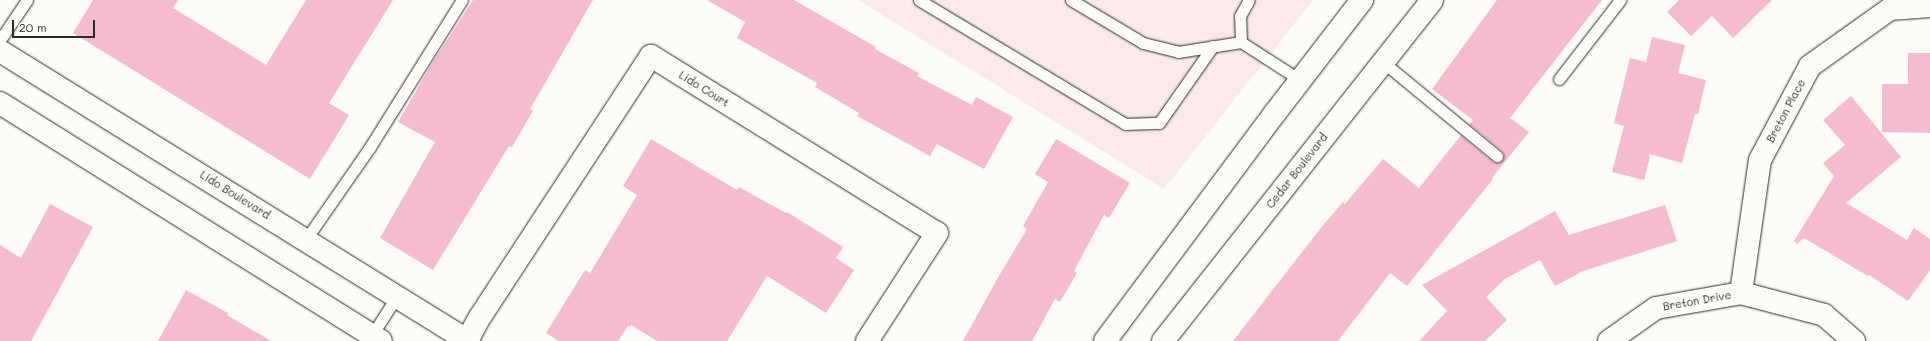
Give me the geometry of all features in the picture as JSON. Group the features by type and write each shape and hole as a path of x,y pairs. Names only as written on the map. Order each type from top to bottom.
{"street":[{"path":"1105,341 1300,80 1362,0"},
{"name":"Cedar Boulevard","path":"1163,341 1432,0"},
{"name":"Breton Place","path":"1741,293 1760,160 1810,66 1890,9 1930,6"},
{"name":"Lido Boulevard","path":"0,51 468,341"},
{"name":"Lido Court","path":"468,341 480,317 651,56 937,232 867,341"},
{"path":"0,103 377,338"},
{"name":"Breton Drive","path":"1609,341 1656,308 1741,293 1824,315 1854,341"}],"lane":[{"path":"0,40 27,0"},
{"path":"306,240 370,147 462,0"},
{"path":"919,0 1125,124 1159,123 1213,46"},
{"path":"1071,0 1142,43 1178,52 1241,42 1300,80"},
{"path":"1241,42 1240,16 1249,0"},
{"path":"1559,79 1620,0"},
{"path":"1383,62 1498,156"},
{"path":"377,338 397,296"}],"shaded area":[{"path":"858,0 1313,0 1164,189"}],"building":[{"path":"93,0 178,0 173,8 266,65 306,0 393,0 329,103 349,115 310,179 73,33"},
{"path":"473,0 593,0 530,109 533,111 512,147 509,146 433,270 380,238 435,142 398,122 431,65"},
{"path":"707,0 794,0 876,47 875,49 919,73 917,76 972,105 976,97 1013,117 984,169 937,144 930,156 857,116 859,113 815,87 817,83 737,38 745,22"},
{"path":"1497,0 1602,0 1510,118 1529,132 1492,178 1493,179 1407,286 1390,273 1338,341 1233,341 1320,229 1343,202 1345,204 1383,159 1419,188 1461,135 1493,162 1499,163 1503,160 1504,154 1502,151 1469,124 1473,120 1432,89"},
{"path":"1679,0 1772,0 1733,38 1712,16 1691,36 1667,12"},
{"path":"1652,37 1685,45 1678,73 1706,80 1698,114 1695,114 1682,163 1649,154 1650,157 1644,180 1612,172 1624,126 1614,123 1630,58 1646,62"},
{"path":"1908,53 1930,53 1930,133 1882,132 1882,84 1908,84"},
{"path":"1851,96 1901,157 1846,203 1907,240 1914,228 1930,239 1930,270 1908,301 1869,275 1868,276 1804,238 1797,244 1794,241 1834,176 1823,163 1845,145 1823,120"},
{"path":"651,139 737,190 739,187 786,213 787,212 843,247 836,258 854,270 826,313 767,276 727,341 657,341 631,325 630,327 628,326 618,341 559,341 546,333 585,270 590,273 637,195 623,186"},
{"path":"1056,139 1130,183 1109,218 1104,215 1074,271 1077,273 1060,302 1055,299 1032,341 963,341 1027,229 1023,226 1048,182 1035,174"},
{"path":"50,204 93,227 31,341 0,341 0,245 21,258"},
{"path":"1665,205 1677,241 1583,271 1555,286 1540,260 1505,279 1486,297 1507,320 1485,341 1419,341 1447,311 1422,285 1555,211 1569,235"},
{"path":"186,290 228,313 227,315 271,341 158,341"}]}
